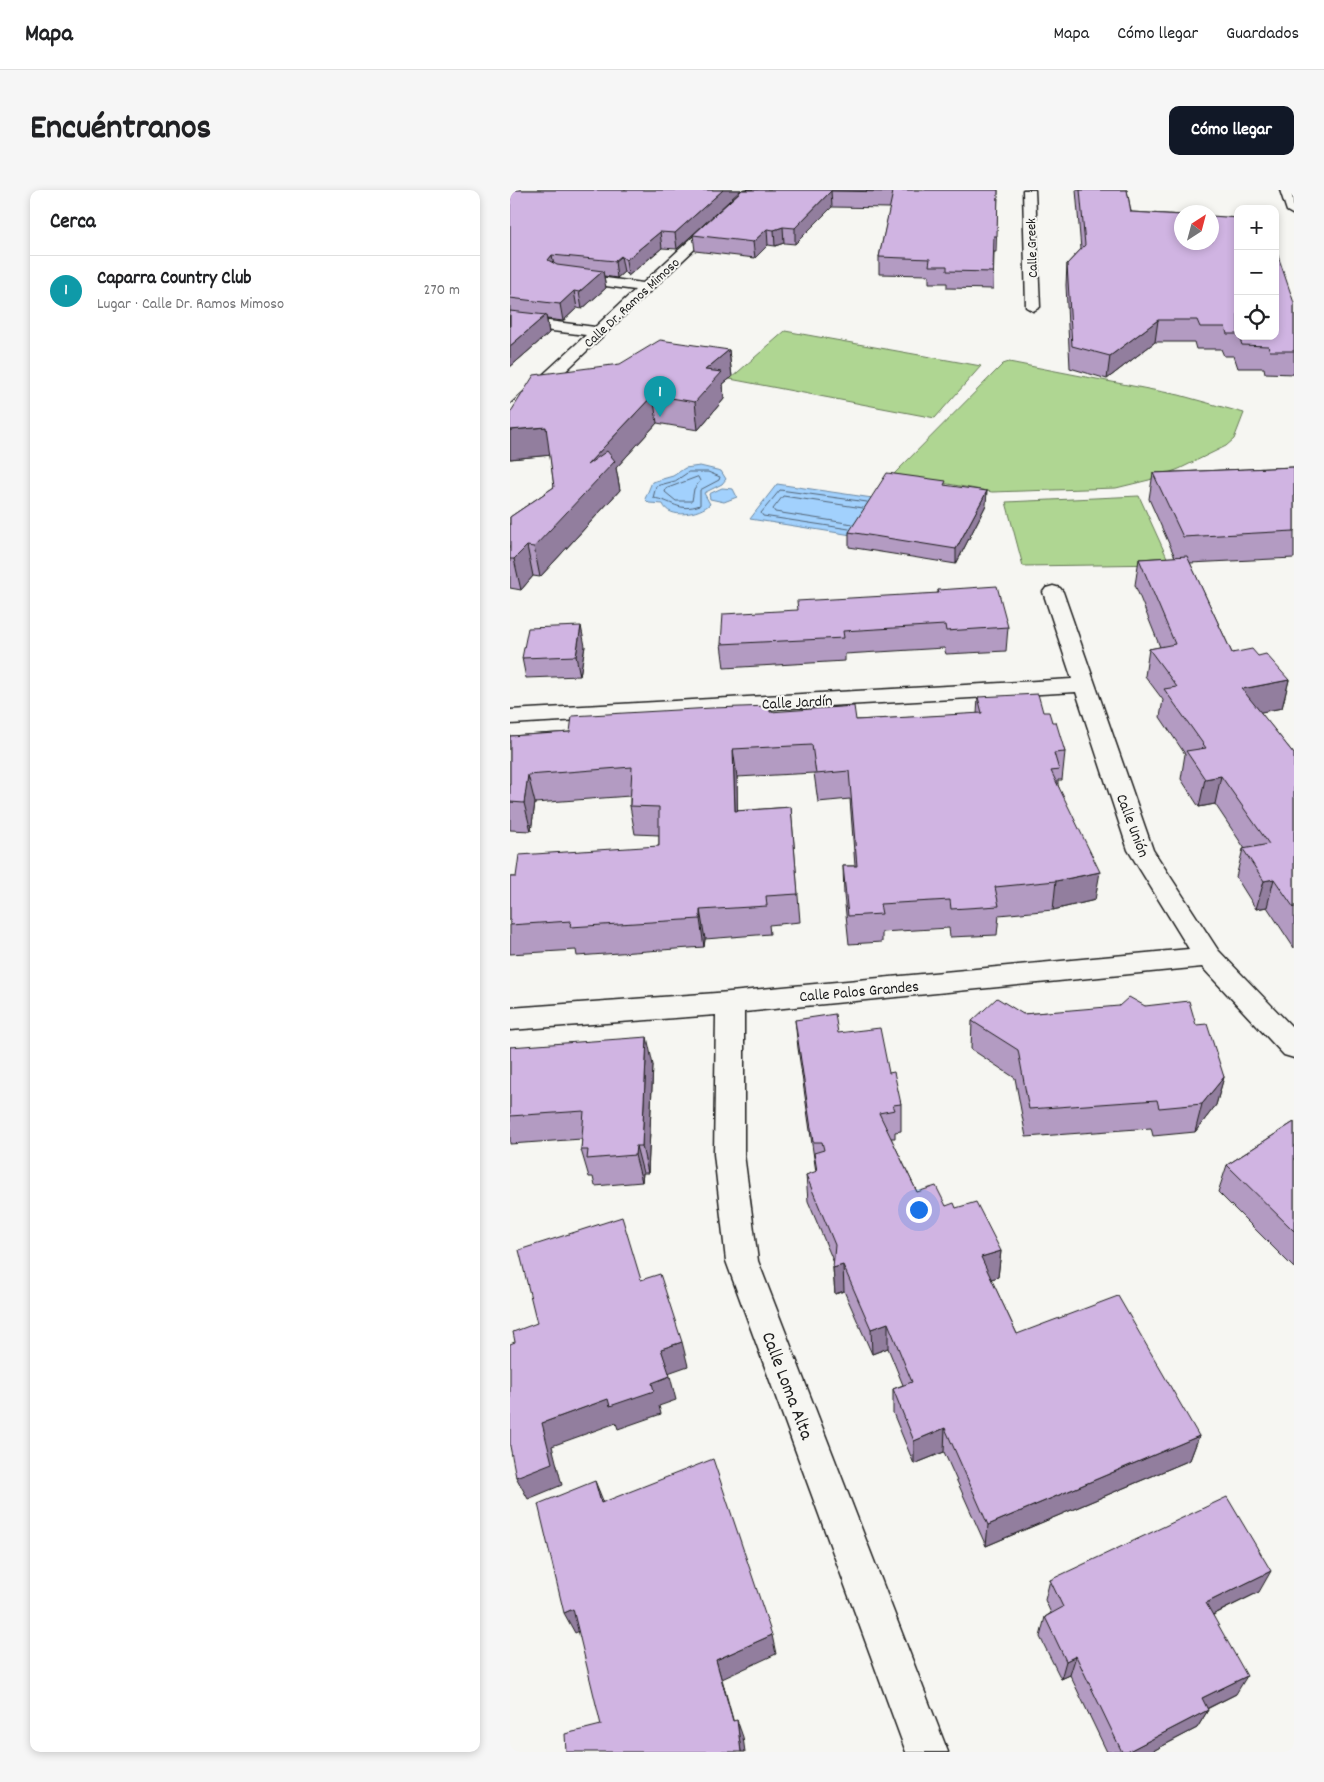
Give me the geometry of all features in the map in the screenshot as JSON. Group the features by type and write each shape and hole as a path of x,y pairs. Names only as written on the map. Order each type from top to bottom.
{"street":[{"name":"Calle Dr. Ramos Mimoso","path":"510,414 599,332 644,287 751,190"},
{"name":"Calle Greek","path":"1029,190 1033,307"},
{"path":"1286,190 1294,211"},
{"path":"560,276 644,287"},
{"path":"510,321 599,332"},
{"name":"Calle Unión","path":"1053,592 1141,850 1208,957 1294,1047"},
{"name":"Calle Jardín","path":"510,717 1084,685"},
{"name":"Calle Palos Grandes","path":"510,1020 730,1003 1208,957"},
{"name":"Calle Loma Alta","path":"730,1003 729,1154 742,1262 927,1752"}],"green space":[{"path":"785,331 981,366 935,418 730,379"},
{"path":"1009,362 1179,395 1244,413 1234,439 1226,446 1179,469 1149,480 1116,488 992,492 894,474 1003,364"},
{"path":"1139,496 1170,564 1023,566 1006,502"}],"water":[{"path":"700,466 721,471 726,479 722,484 704,493 710,504 705,508 692,513 678,514 666,509 663,504 649,503 645,499 652,482 673,476 685,468"},
{"path":"777,484 968,512 947,550 750,519"},
{"path":"722,488 733,489 737,497 724,502 710,499 709,494"}],"building":[{"path":"510,190 723,190 675,233 660,232 626,260 621,256 615,261 552,255 548,260 557,265 603,271 579,292 574,291 560,304 510,298"},
{"path":"742,190 998,190 997,236 994,236 993,272 947,271 947,266 929,266 930,259 879,257 893,192 831,191 795,228 767,229 753,242 693,235"},
{"path":"1080,190 1127,190 1131,212 1174,215 1174,250 1219,250 1219,217 1234,218 1234,334 1227,334 1225,327 1200,327 1197,320 1158,320 1110,356 1072,346 1067,264 1085,245"},
{"path":"1279,259 1294,303 1294,351 1270,351 1268,346 1242,345 1240,340 1279,340"},
{"path":"510,311 546,315 510,346"},
{"path":"660,340 729,350 705,370 722,372 695,402 653,395 587,465 607,451 615,461 534,547 527,546 514,559 510,559 510,517 554,487 546,427 510,430 510,413 534,375 620,364"},
{"path":"1294,467 1294,531 1183,537 1153,473"},
{"path":"887,473 946,481 944,485 987,491 956,549 849,532"},
{"path":"1187,556 1232,653 1252,649 1258,656 1266,654 1289,680 1242,689 1294,754 1294,908 1274,879 1264,881 1243,849 1269,844 1221,776 1205,779 1186,751 1206,748 1164,689 1177,687 1149,649 1175,644 1139,559"},
{"path":"997,586 1008,627 946,631 945,625 843,631 844,638 721,644 723,614 798,610 797,601 939,593 938,590"},
{"path":"581,626 576,656 522,658 528,628"},
{"path":"1038,694 1043,712 1049,712 1052,722 1056,722 1065,752 1054,753 1059,770 1051,771 1100,872 1056,881 995,887 999,906 951,909 950,900 880,904 882,914 848,916 843,866 857,866 849,771 816,774 812,745 733,749 735,811 791,807 798,894 766,896 767,906 700,910 700,919 570,927 571,921 510,925 510,877 516,877 519,855 659,846 659,807 630,806 632,767 528,775 524,803 510,802 510,736 570,732 572,716 712,708 770,706 770,712 854,706 856,720 982,713 978,697"},
{"path":"1129,997 1145,1006 1189,1001 1196,1025 1207,1024 1224,1077 1202,1104 1159,1108 1157,1100 1029,1109 1018,1050 972,1021 997,998 1023,1014 1119,1006"},
{"path":"835,1014 838,1033 880,1028 889,1073 894,1072 901,1104 893,1105 895,1110 879,1113 917,1192 936,1186 946,1206 954,1203 956,1208 976,1202 1001,1251 981,1257 1017,1334 1118,1296 1199,1436 988,1525 945,1428 914,1441 893,1389 912,1382 888,1323 871,1329 843,1265 833,1268 835,1245 806,1175 817,1171 814,1153 824,1150 822,1142 813,1142 795,1020"},
{"path":"647,1037 642,1146 636,1146 635,1155 587,1159 588,1150 581,1150 584,1111 510,1116 510,1047"},
{"path":"1294,1122 1294,1231 1227,1165"},
{"path":"622,1217 641,1280 660,1274 682,1342 661,1349 670,1376 652,1383 654,1391 610,1406 608,1399 542,1423 552,1463 516,1477 510,1446 510,1344 515,1342 513,1332 537,1323 519,1250"},
{"path":"713,1459 772,1635 716,1660 733,1721 737,1720 741,1752 566,1752 565,1734 601,1725 573,1609 564,1613 538,1504 595,1481 601,1503"},
{"path":"1227,1497 1271,1571 1206,1603 1247,1676 1202,1698 1208,1710 1127,1752 1122,1752 1076,1656 1066,1661 1045,1617 1063,1607 1050,1580"}],"place":[{"name":"Caparra Country Club","path":"660,417"}]}
